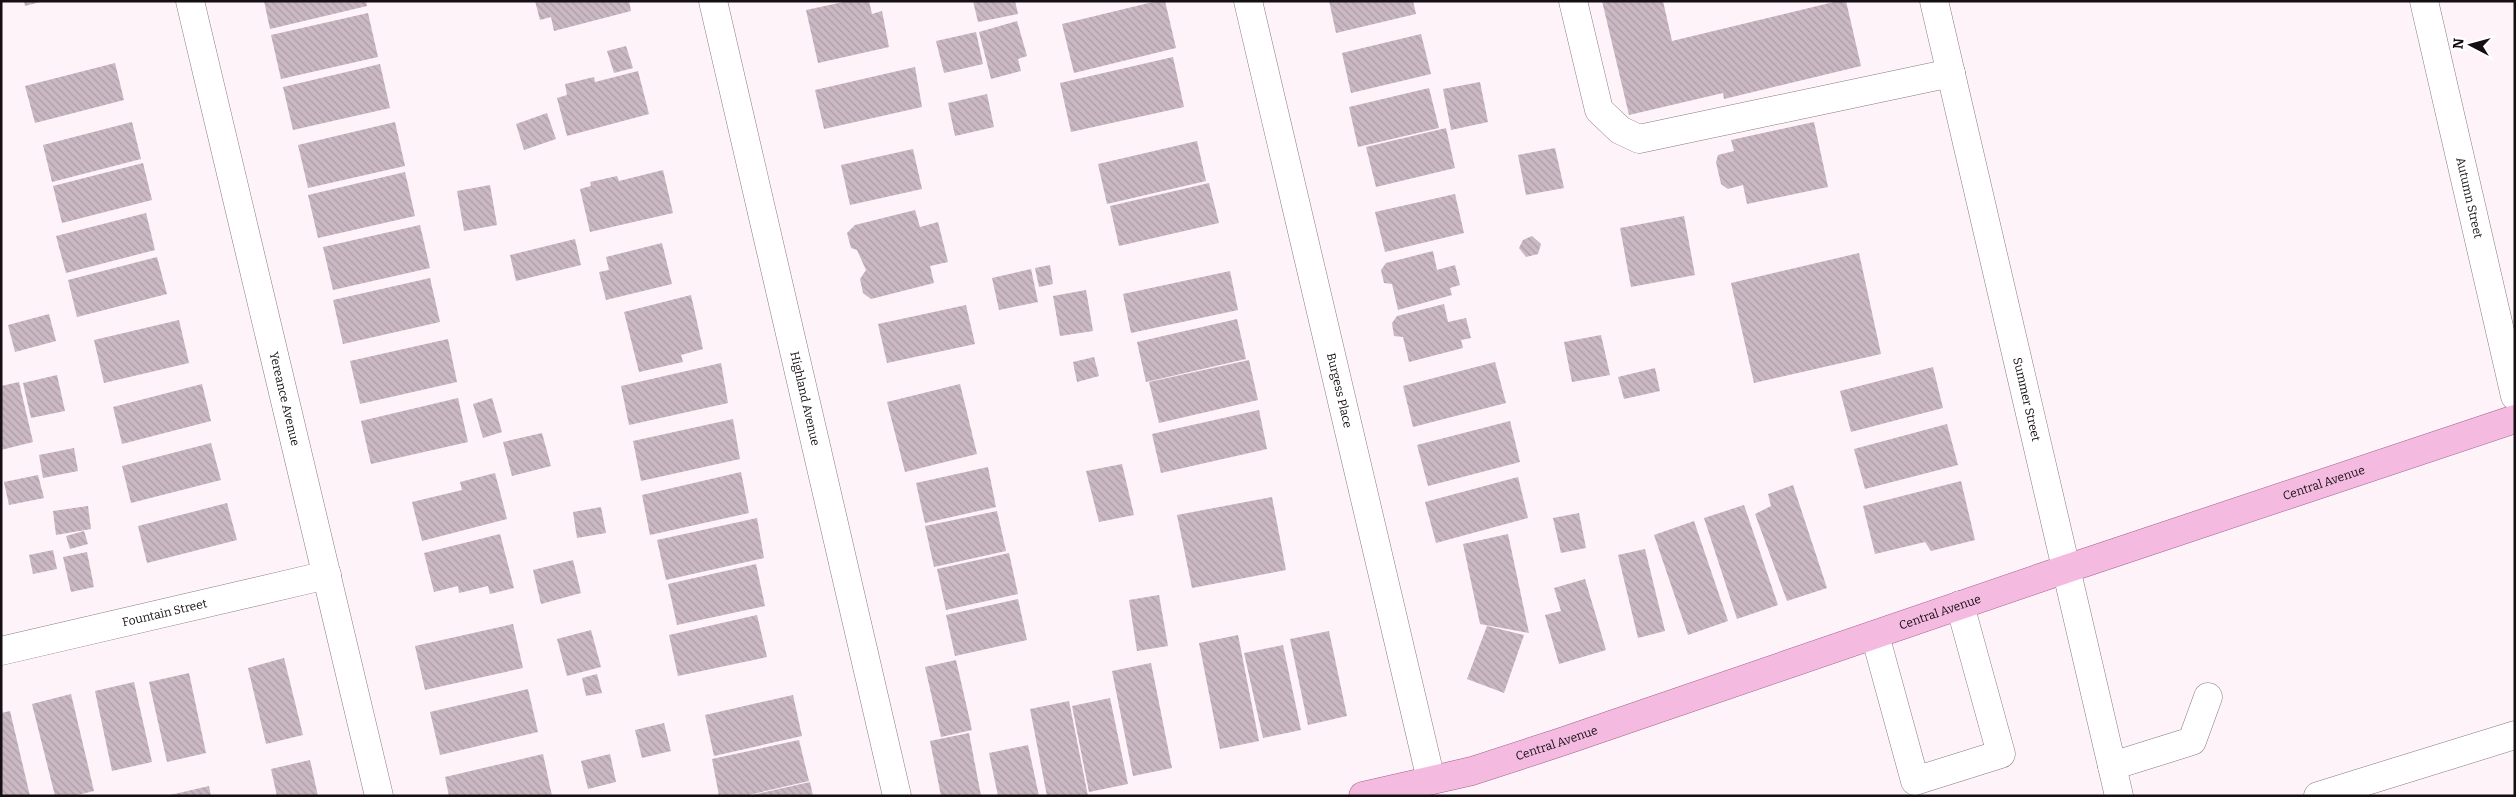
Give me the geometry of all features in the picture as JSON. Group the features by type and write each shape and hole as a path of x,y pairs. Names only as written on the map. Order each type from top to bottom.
{"main road":[{"name":"Central Avenue","path":"1363,796 1472,771 1561,742 2515,418"}],"street":[{"name":"Yereance Avenue","path":"190,1 379,796"},
{"name":"Highland Avenue","path":"713,1 897,796"},
{"name":"Burgess Place","path":"1248,1 1431,780"},
{"path":"1573,1 1599,110 1620,130 1639,139 1951,73"},
{"name":"Summer Street","path":"1934,1 2119,796"},
{"name":"Autumn Street","path":"2424,1 2515,396"},
{"name":"Fountain Street","path":"1,651 327,575"},
{"path":"1875,634 1915,781 2001,754 1960,605"},
{"path":"2112,766 2192,741 2208,697"},
{"path":"2318,796 2515,735"}],"building":[{"path":"24,1 40,1 40,2 25,6"},
{"path":"264,1 366,1 367,6 270,29"},
{"path":"535,1 629,1 631,11 554,31 551,17 540,20"},
{"path":"848,1 869,1 872,14 882,11 889,47 818,63 806,10"},
{"path":"973,1 1015,1 1018,14 978,22"},
{"path":"1157,1 1165,1 1176,48 1074,73 1062,24"},
{"path":"1329,1 1413,1 1416,14 1336,33"},
{"path":"1602,1 1663,1 1672,41 1838,1 1846,1 1861,66 1724,99 1723,93 1629,115"},
{"path":"368,13 378,57 281,79 271,35"},
{"path":"1017,21 1027,56 1018,59 1021,71 991,79 979,32"},
{"path":"976,32 983,64 944,73 936,41"},
{"path":"1421,34 1431,74 1351,93 1342,53"},
{"path":"626,46 633,68 614,73 607,51"},
{"path":"1173,57 1184,107 1071,132 1060,83"},
{"path":"115,63 124,100 35,123 25,86"},
{"path":"380,64 390,108 293,130 283,87"},
{"path":"915,67 922,107 824,129 815,90"},
{"path":"638,71 649,114 567,136 557,98 567,95 565,84 594,77 595,82"},
{"path":"1480,82 1488,122 1451,130 1443,89"},
{"path":"1429,88 1439,128 1358,147 1349,107"},
{"path":"987,94 994,127 955,136 948,103"},
{"path":"547,113 556,139 524,150 516,124"},
{"path":"132,122 141,159 52,182 43,145"},
{"path":"395,122 405,166 308,188 298,145"},
{"path":"1814,122 1828,187 1747,204 1743,185 1728,189 1721,184 1716,162 1718,155 1734,151 1731,140"},
{"path":"1446,128 1455,168 1376,187 1366,147"},
{"path":"1197,141 1206,181 1107,204 1098,164"},
{"path":"1555,148 1564,188 1526,195 1518,155"},
{"path":"913,149 922,189 850,205 841,165"},
{"path":"143,163 152,200 62,223 53,186"},
{"path":"663,170 673,213 590,232 580,189 591,186 590,182 617,176 619,181"},
{"path":"405,172 415,216 318,238 308,195"},
{"path":"1209,183 1219,223 1119,246 1110,206"},
{"path":"490,185 497,225 464,231 457,191"},
{"path":"1455,194 1464,233 1385,252 1375,212"},
{"path":"915,210 920,227 938,222 948,262 930,266 934,283 871,299 863,293 860,279 866,270 857,250 851,248 847,233 855,225"},
{"path":"146,213 155,250 66,273 56,236"},
{"path":"1684,216 1695,275 1631,287 1620,228"},
{"path":"420,225 430,268 333,290 323,247"},
{"path":"1532,236 1541,244 1538,254 1526,257 1519,248 1523,240"},
{"path":"575,239 581,265 516,281 510,255"},
{"path":"662,243 672,284 606,300 599,272 609,270 606,257"},
{"path":"1433,251 1437,270 1455,265 1460,285 1450,288 1452,295 1398,310 1392,284 1384,283 1381,270 1386,263"},
{"path":"1859,253 1881,354 1754,383 1731,283"},
{"path":"157,257 167,294 77,317 68,280"},
{"path":"1050,265 1053,284 1039,287 1035,268"},
{"path":"1031,269 1038,302 999,310 992,278"},
{"path":"1230,271 1238,310 1131,333 1123,294"},
{"path":"430,278 440,322 343,344 333,300"},
{"path":"1086,290 1093,331 1060,336 1053,296"},
{"path":"691,295 703,349 681,355 683,362 639,372 624,312"},
{"path":"1444,304 1448,322 1466,318 1471,338 1461,340 1463,348 1409,362 1403,337 1394,336 1392,323 1397,316"},
{"path":"966,305 975,344 887,363 878,324"},
{"path":"49,314 56,341 15,352 8,325"},
{"path":"1237,319 1246,359 1146,382 1137,342"},
{"path":"179,320 189,363 104,383 94,340"},
{"path":"1601,335 1610,375 1572,382 1564,342"},
{"path":"448,339 457,382 360,404 350,361"},
{"path":"1094,357 1099,376 1077,382 1073,362"},
{"path":"1249,360 1258,400 1159,423 1149,382"},
{"path":"1495,362 1506,403 1413,427 1403,386"},
{"path":"721,363 728,403 629,425 621,386"},
{"path":"1933,367 1943,408 1851,432 1840,391"},
{"path":"1655,368 1660,391 1624,399 1618,377"},
{"path":"57,375 65,411 31,418 23,383"},
{"path":"19,382 33,442 1,450 1,386"},
{"path":"202,384 211,421 122,444 113,407"},
{"path":"960,384 977,454 905,472 887,402"},
{"path":"458,398 468,442 371,464 361,421"},
{"path":"492,398 502,432 483,438 473,404"},
{"path":"1259,410 1267,449 1161,473 1152,434"},
{"path":"733,419 740,459 641,481 633,441"},
{"path":"1510,421 1520,462 1428,486 1417,445"},
{"path":"1947,424 1958,465 1865,489 1854,449"},
{"path":"542,433 551,466 512,476 503,442"},
{"path":"211,443 221,480 131,503 122,466"},
{"path":"74,448 78,471 43,478 39,455"},
{"path":"1122,464 1134,515 1099,522 1086,471"},
{"path":"988,467 996,507 925,523 916,483"},
{"path":"741,472 749,513 650,535 642,495"},
{"path":"495,473 507,519 422,541 412,502 462,490 460,482"},
{"path":"38,475 44,498 9,505 4,482"},
{"path":"1518,477 1528,518 1436,543 1425,502"},
{"path":"1961,481 1975,540 1931,551 1925,542 1875,554 1863,506"},
{"path":"1793,485 1827,588 1787,601 1755,514 1771,506 1768,494"},
{"path":"1272,497 1286,570 1192,588 1177,515"},
{"path":"227,503 237,540 147,563 138,526"},
{"path":"1744,505 1778,605 1737,619 1704,518"},
{"path":"88,506 91,529 56,535 53,511"},
{"path":"601,507 606,533 577,538 573,512"},
{"path":"997,511 1006,551 934,567 925,526"},
{"path":"1579,513 1586,548 1561,553 1553,518"},
{"path":"757,518 764,558 666,580 657,540"},
{"path":"1694,521 1728,621 1688,635 1654,535"},
{"path":"84,531 88,544 70,549 66,536"},
{"path":"500,534 514,588 490,594 488,586 459,593 458,586 434,592 424,553"},
{"path":"1508,534 1529,633 1480,624 1463,544"},
{"path":"1645,549 1665,631 1638,638 1618,555"},
{"path":"53,550 57,569 33,574 29,555"},
{"path":"87,552 94,587 71,592 63,557"},
{"path":"1009,553 1018,594 946,610 937,569"},
{"path":"573,560 581,593 541,604 533,570"},
{"path":"756,564 765,606 677,625 668,584"},
{"path":"1585,579 1606,650 1559,664 1545,615 1561,611 1554,588"},
{"path":"1159,595 1168,646 1137,651 1129,600"},
{"path":"1018,599 1027,640 955,656 946,615"},
{"path":"757,615 767,657 678,676 669,635"},
{"path":"513,624 523,668 425,690 415,646"},
{"path":"1487,626 1524,635 1504,693 1467,679"},
{"path":"591,630 601,667 567,676 557,639"},
{"path":"1329,631 1347,716 1308,725 1290,639"},
{"path":"1238,635 1259,741 1220,749 1199,643"},
{"path":"1283,645 1301,730 1263,738 1244,653"},
{"path":"284,658 303,735 266,744 248,668"},
{"path":"956,660 972,730 941,737 925,667"},
{"path":"1151,663 1172,768 1133,776 1112,671"},
{"path":"189,673 206,753 167,762 149,682"},
{"path":"597,674 602,693 586,696 582,678"},
{"path":"134,682 152,762 112,771 95,691"},
{"path":"528,689 538,732 440,755 430,712"},
{"path":"71,694 94,791 73,796 55,796 32,704"},
{"path":"793,695 802,736 714,756 705,715"},
{"path":"1110,698 1128,784 1089,792 1072,706"},
{"path":"1069,701 1088,796 1047,796 1030,709"},
{"path":"10,711 30,796 1,796 1,713"},
{"path":"664,723 671,751 642,758 635,730"},
{"path":"969,733 981,796 941,796 930,741"},
{"path":"799,740 809,781 744,796 719,796 712,759"},
{"path":"1028,745 1039,796 998,796 989,753"},
{"path":"543,754 552,796 449,796 445,777"},
{"path":"610,754 616,782 588,789 581,761"},
{"path":"310,760 318,796 277,796 271,769"},
{"path":"810,782 813,796 752,796 752,795"},
{"path":"209,786 211,796 170,796 170,795"}]}
